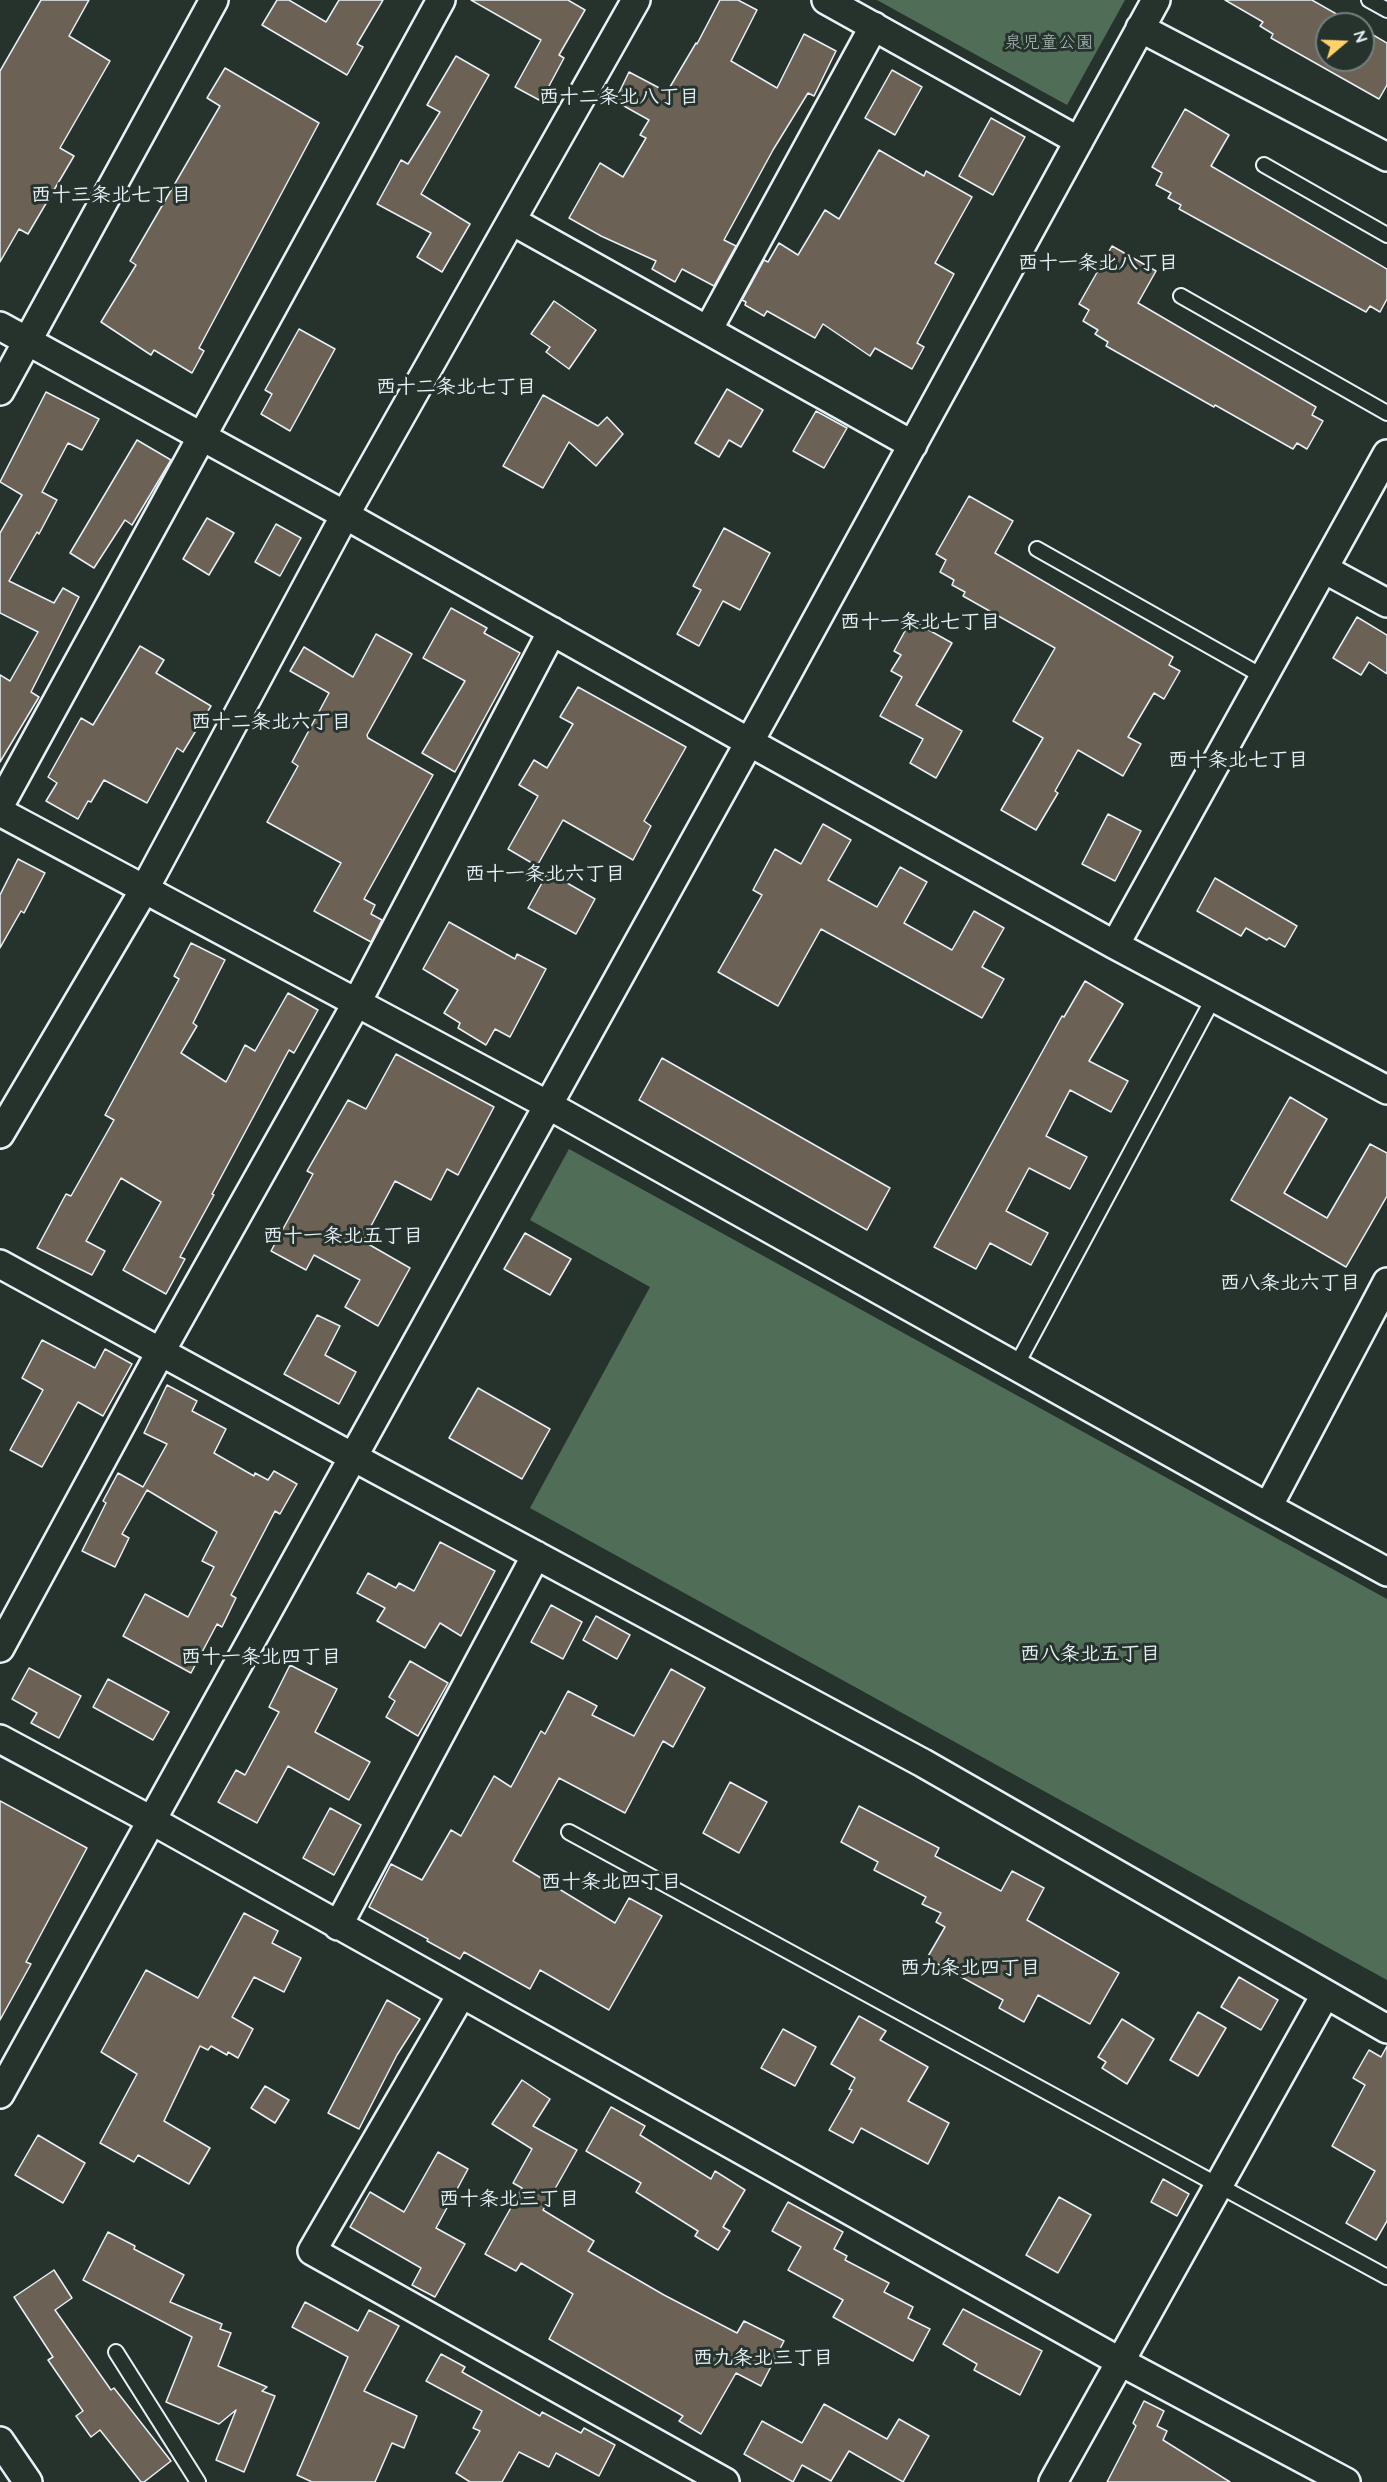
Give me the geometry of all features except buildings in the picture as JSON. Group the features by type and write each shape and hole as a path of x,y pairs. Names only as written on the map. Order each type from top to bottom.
{"street":[{"path":"0,392 214,0"},
{"path":"0,805 441,0"},
{"path":"0,1134 144,890 345,515 636,0"},
{"path":"826,0 1079,141"},
{"path":"0,2094 913,445 1156,0"},
{"path":"708,330 874,27"},
{"path":"1140,28 1387,157"},
{"path":"512,220 913,445"},
{"path":"0,326 345,515 748,742 1213,999 1387,1090"},
{"path":"1115,945 1387,454"},
{"path":"1324,569 1387,603"},
{"path":"0,1648 161,1351 356,1004 552,631"},
{"path":"0,812 548,1105 1387,1572"},
{"path":"0,1264 353,1457 923,1763 1387,2029"},
{"path":"1268,1507 1387,1281"},
{"path":"339,1926 536,1554"},
{"path":"0,1739 151,1820 461,1995 775,2166 1119,2361 1346,2482"},
{"path":"461,1995 312,2251 725,2482"},
{"path":"1053,2482 1325,1995"},
{"path":"0,2441 28,2482"}],"lane":[{"path":"1369,0 1387,10"},
{"path":"1264,165 1387,235"},
{"path":"1181,296 1387,413"},
{"path":"1037,549 1264,677"},
{"path":"1016,1366 1213,999"},
{"path":"569,1832 1387,2277"},
{"path":"116,2352 198,2482"}],"green space":[{"name":"泉児童公園","path":"877,0 1125,0 1067,105"},
{"path":"569,1149 1387,1599 1387,1980 530,1508 650,1287 530,1220"}],"district":[{"name":"西十二条北八丁目","path":"619,99"},
{"name":"西十三条北七丁目","path":"111,197"},
{"name":"西十一条北八丁目","path":"1098,265"},
{"name":"西十二条北七丁目","path":"456,389"},
{"name":"西十一条北七丁目","path":"920,624"},
{"name":"西十二条北六丁目","path":"271,724"},
{"name":"西十条北七丁目","path":"1238,762"},
{"name":"西十一条北六丁目","path":"545,876"},
{"name":"西十一条北五丁目","path":"343,1238"},
{"name":"西八条北六丁目","path":"1290,1285"},
{"name":"西八条北五丁目","path":"1090,1656"},
{"name":"西十一条北四丁目","path":"261,1659"},
{"name":"西十条北四丁目","path":"611,1884"},
{"name":"西九条北四丁目","path":"970,1970"},
{"name":"西十条北三丁目","path":"509,2201"},
{"name":"西九条北三丁目","path":"763,2360"}]}
